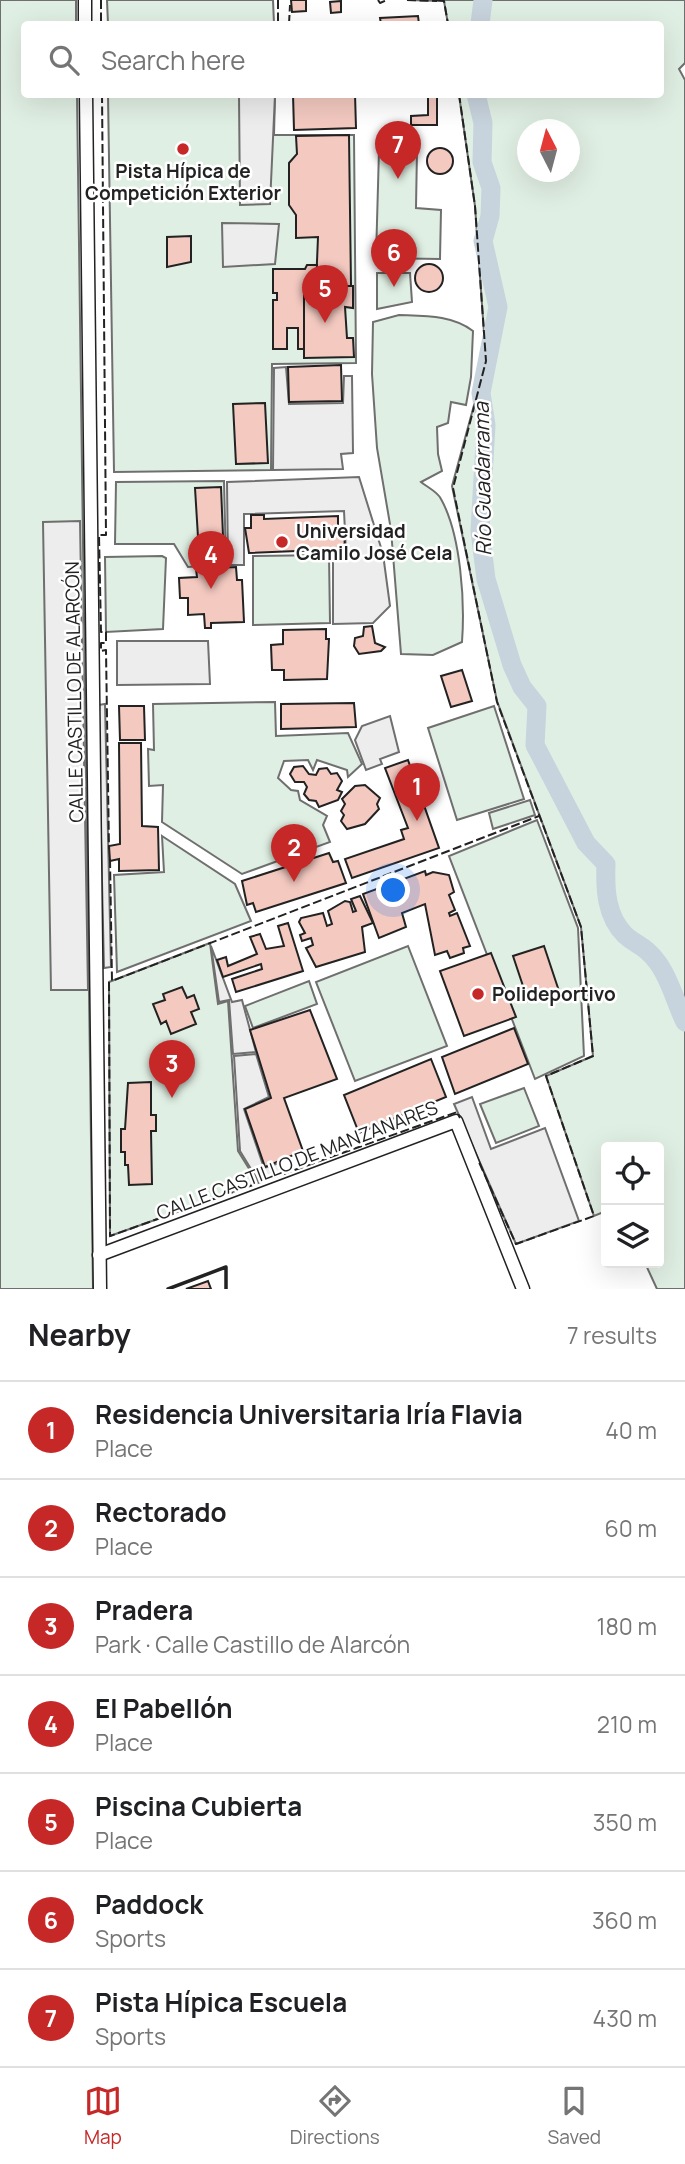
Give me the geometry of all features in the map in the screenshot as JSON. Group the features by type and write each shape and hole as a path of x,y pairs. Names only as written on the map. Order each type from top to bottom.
{"street":[{"path":"85,0 85,21"},
{"name":"CALLE CASTILLO DE ALARCÓN","path":"86,98 100,1289"},
{"name":"CALLE CASTILLO DE MANZANARES","path":"99,1255 456,1121 523,1289"}],"green space":[{"path":"0,0 76,0 76,21 21,21 21,98 77,98 93,1289 0,1289"},
{"path":"107,0 273,0 274,21 108,21"},
{"path":"407,0 685,0 685,63 679,69 685,80 685,1289 657,1289 647,1268 664,1268 664,1142 601,1142 601,1213 594,1216 546,1076 593,1056 581,927 497,701 452,486 486,361 475,206 459,98 664,98 664,21 447,21 444,1"},
{"path":"108,98 275,98 274,135 354,135 356,363 272,364 271,470 114,472"},
{"path":"379,150 417,150 416,208 441,210 440,259 376,258"},
{"path":"377,273 410,273 412,302 377,309"},
{"path":"399,315 447,319 473,331 471,377 466,405 451,402 448,423 437,427 442,471 421,482 440,496 448,514 457,550 462,589 462,642 433,655 401,654 391,530 377,448 372,374 373,322"},
{"path":"224,481 226,564 188,567 174,544 115,544 116,482"},
{"path":"329,555 330,623 253,625 253,556"},
{"path":"105,557 166,558 163,629 106,632"},
{"path":"275,702 276,736 348,733 362,764 348,777 347,770 317,760 313,770 308,760 284,761 278,778 291,790 298,791 300,800 327,816 323,825 330,842 242,874 162,822 163,785 149,786 148,749 154,750 153,704"},
{"path":"494,706 524,799 457,820 428,728"},
{"path":"530,800 535,815 493,829 489,813"},
{"path":"537,820 578,928 584,1056 535,1079 449,856"},
{"path":"162,836 235,884 251,921 117,972 114,875 164,872"},
{"path":"210,943 218,1004 228,1001 238,1151 258,1183 110,1236 109,982"},
{"path":"408,946 447,1046 355,1081 316,982"},
{"path":"309,981 317,1004 253,1028 245,1006"},
{"path":"524,1088 539,1126 496,1143 480,1104"}],"shaded area":[{"path":"239,98 275,98 270,204 240,205"},
{"path":"222,223 279,224 275,264 223,267"},
{"path":"286,367 289,404 343,403 344,376 352,376 353,453 341,454 343,469 273,470 274,368"},
{"path":"359,477 383,554 390,606 373,623 333,624 333,554 346,553 344,511 244,514 244,565 228,565 227,482"},
{"path":"80,521 88,990 51,990 43,522"},
{"path":"117,641 208,641 210,684 117,685"},
{"path":"105,704 111,967 104,968 98,705"},
{"path":"390,716 399,752 380,759 382,764 366,770 355,740 362,726"},
{"path":"211,946 232,1002 242,1000 256,1052 233,1054 229,1000 219,1002"},
{"path":"256,1054 269,1097 244,1109 264,1168 279,1163 283,1173 259,1182 240,1151 234,1056"},
{"path":"472,1097 491,1149 545,1128 579,1221 516,1244 454,1104"}],"building":[{"path":"291,0 306,0 306,11 292,12"},
{"path":"341,1 341,12 331,13 330,2"},
{"path":"418,16 419,21 380,21 380,18"},
{"path":"293,98 355,98 356,128 294,130"},
{"path":"428,98 437,98 437,125 411,125 411,116 428,115"},
{"path":"349,135 351,286 316,286 318,237 296,238 296,215 289,205 289,163 297,154 296,136"},
{"path":"440,148 449,152 453,161 449,170 440,174 431,170 427,161 431,152"},
{"path":"191,236 191,262 167,267 167,237"},
{"path":"429,264 439,268 443,278 439,288 429,292 419,288 415,278 419,268"},
{"path":"307,265 317,265 316,286 304,286 304,349 298,349 298,328 287,328 287,349 273,349 273,300 277,300 277,293 273,293 273,269 305,269"},
{"path":"304,286 353,286 353,308 345,307 347,338 353,338 354,357 304,358"},
{"path":"341,365 342,401 289,402 288,367"},
{"path":"265,403 268,463 236,464 233,404"},
{"path":"221,487 223,536 198,537 195,488"},
{"path":"251,515 264,515 264,519 338,516 338,529 344,529 345,549 249,553 245,528 251,528"},
{"path":"236,567 237,580 242,580 244,622 211,623 211,628 205,628 204,614 188,615 188,598 180,598 179,578 197,577 196,569"},
{"path":"372,626 375,643 385,647 381,651 359,654 354,646 355,638 363,636 364,627"},
{"path":"326,629 326,639 329,639 327,679 284,680 284,670 272,670 271,645 283,644 283,630"},
{"path":"462,670 472,701 451,707 441,676"},
{"path":"354,703 356,727 281,729 281,704"},
{"path":"119,706 144,706 145,740 120,740"},
{"path":"119,743 141,743 142,826 158,827 159,870 119,871 119,859 110,861 109,846 120,844"},
{"path":"408,760 439,848 352,878 345,859 404,839 401,830 408,828 385,768"},
{"path":"303,766 309,774 316,775 319,769 327,768 331,774 337,773 342,781 337,790 342,792 338,800 319,807 316,801 309,800 304,794 307,787 304,782 295,782 290,774 294,767"},
{"path":"365,785 380,798 377,804 379,809 365,824 347,829 341,821 344,815 341,811 345,804 342,799 355,786"},
{"path":"329,853 333,862 338,861 346,883 256,912 253,903 247,905 242,881"},
{"path":"425,871 426,875 433,872 449,875 454,892 449,895 455,910 449,913 450,916 457,913 470,946 463,948 464,953 450,958 447,951 435,955 425,904 402,913 406,927 379,938 363,894"},
{"path":"360,896 373,923 362,927 365,952 316,967 306,948 313,945 311,938 302,941 300,935 305,933 299,922 301,918 323,913 327,926 332,924 328,911 345,901 350,902 353,912 356,911 351,899"},
{"path":"288,923 303,971 236,992 232,979 262,969 261,964 223,977 217,960 226,957 228,966 257,954 250,937 260,934 266,949 284,946 278,926"},
{"path":"544,946 559,991 528,1001 513,956"},
{"name":"Polideportivo","path":"491,953 516,1017 464,1036 440,971"},
{"path":"182,987 187,998 194,995 199,1009 191,1012 196,1024 171,1034 166,1021 161,1024 153,1004 165,1000 163,994"},
{"path":"310,1010 337,1079 284,1098 303,1151 265,1167 245,1109 271,1098 250,1030"},
{"path":"514,1028 528,1064 455,1094 442,1057"},
{"path":"431,1059 446,1097 359,1133 344,1095"},
{"path":"151,1082 151,1115 156,1115 156,1131 151,1131 152,1184 129,1185 125,1152 121,1152 121,1129 125,1129 128,1083"},
{"path":"208,1281 211,1289 186,1289"}],"waterway":[{"name":"Río Guadarrama","path":"480,21 483,0"},
{"name":"Río Guadarrama","path":"477,98 483,123 482,162 491,188 490,216 483,241 498,307 481,393 486,425 480,531 486,579 512,665 522,687 537,706 535,745 586,843 606,864 607,892 614,919 625,935 645,949 658,963 685,1022"}],"fence":[{"path":"101,0 101,21"},
{"path":"278,0 278,21"},
{"path":"378,0 380,3 387,0"},
{"path":"407,0 437,1"},
{"path":"437,0 444,1 447,21"},
{"path":"289,21 290,5"},
{"path":"102,98 106,535 99,535 101,632 106,632 106,643 101,643 101,651 106,650 109,849"},
{"path":"460,98 475,206 486,361 453,488 497,702 581,927 593,1056 546,1076 594,1216 516,1244 478,1160"},
{"path":"110,859 112,981 539,816"},
{"path":"109,982 110,1236 457,1112 460,1118"}],"wall":[{"path":"168,1289 226,1267 226,1289"}],"place":[{"name":"Pista Hípica de Competición Exterior","path":"183,149"},
{"name":"Pista Hípica Escuela","path":"398,179"},
{"name":"Paddock","path":"394,287"},
{"name":"Piscina Cubierta","path":"325,323"},
{"name":"Universidad Camilo José Cela","path":"282,542"},
{"name":"El Pabellón","path":"211,589"},
{"name":"Residencia Universitaria Iría Flavia","path":"417,821"},
{"name":"Rectorado","path":"294,882"},
{"name":"Polideportivo","path":"478,994"},
{"name":"Pradera","path":"172,1098"}]}
